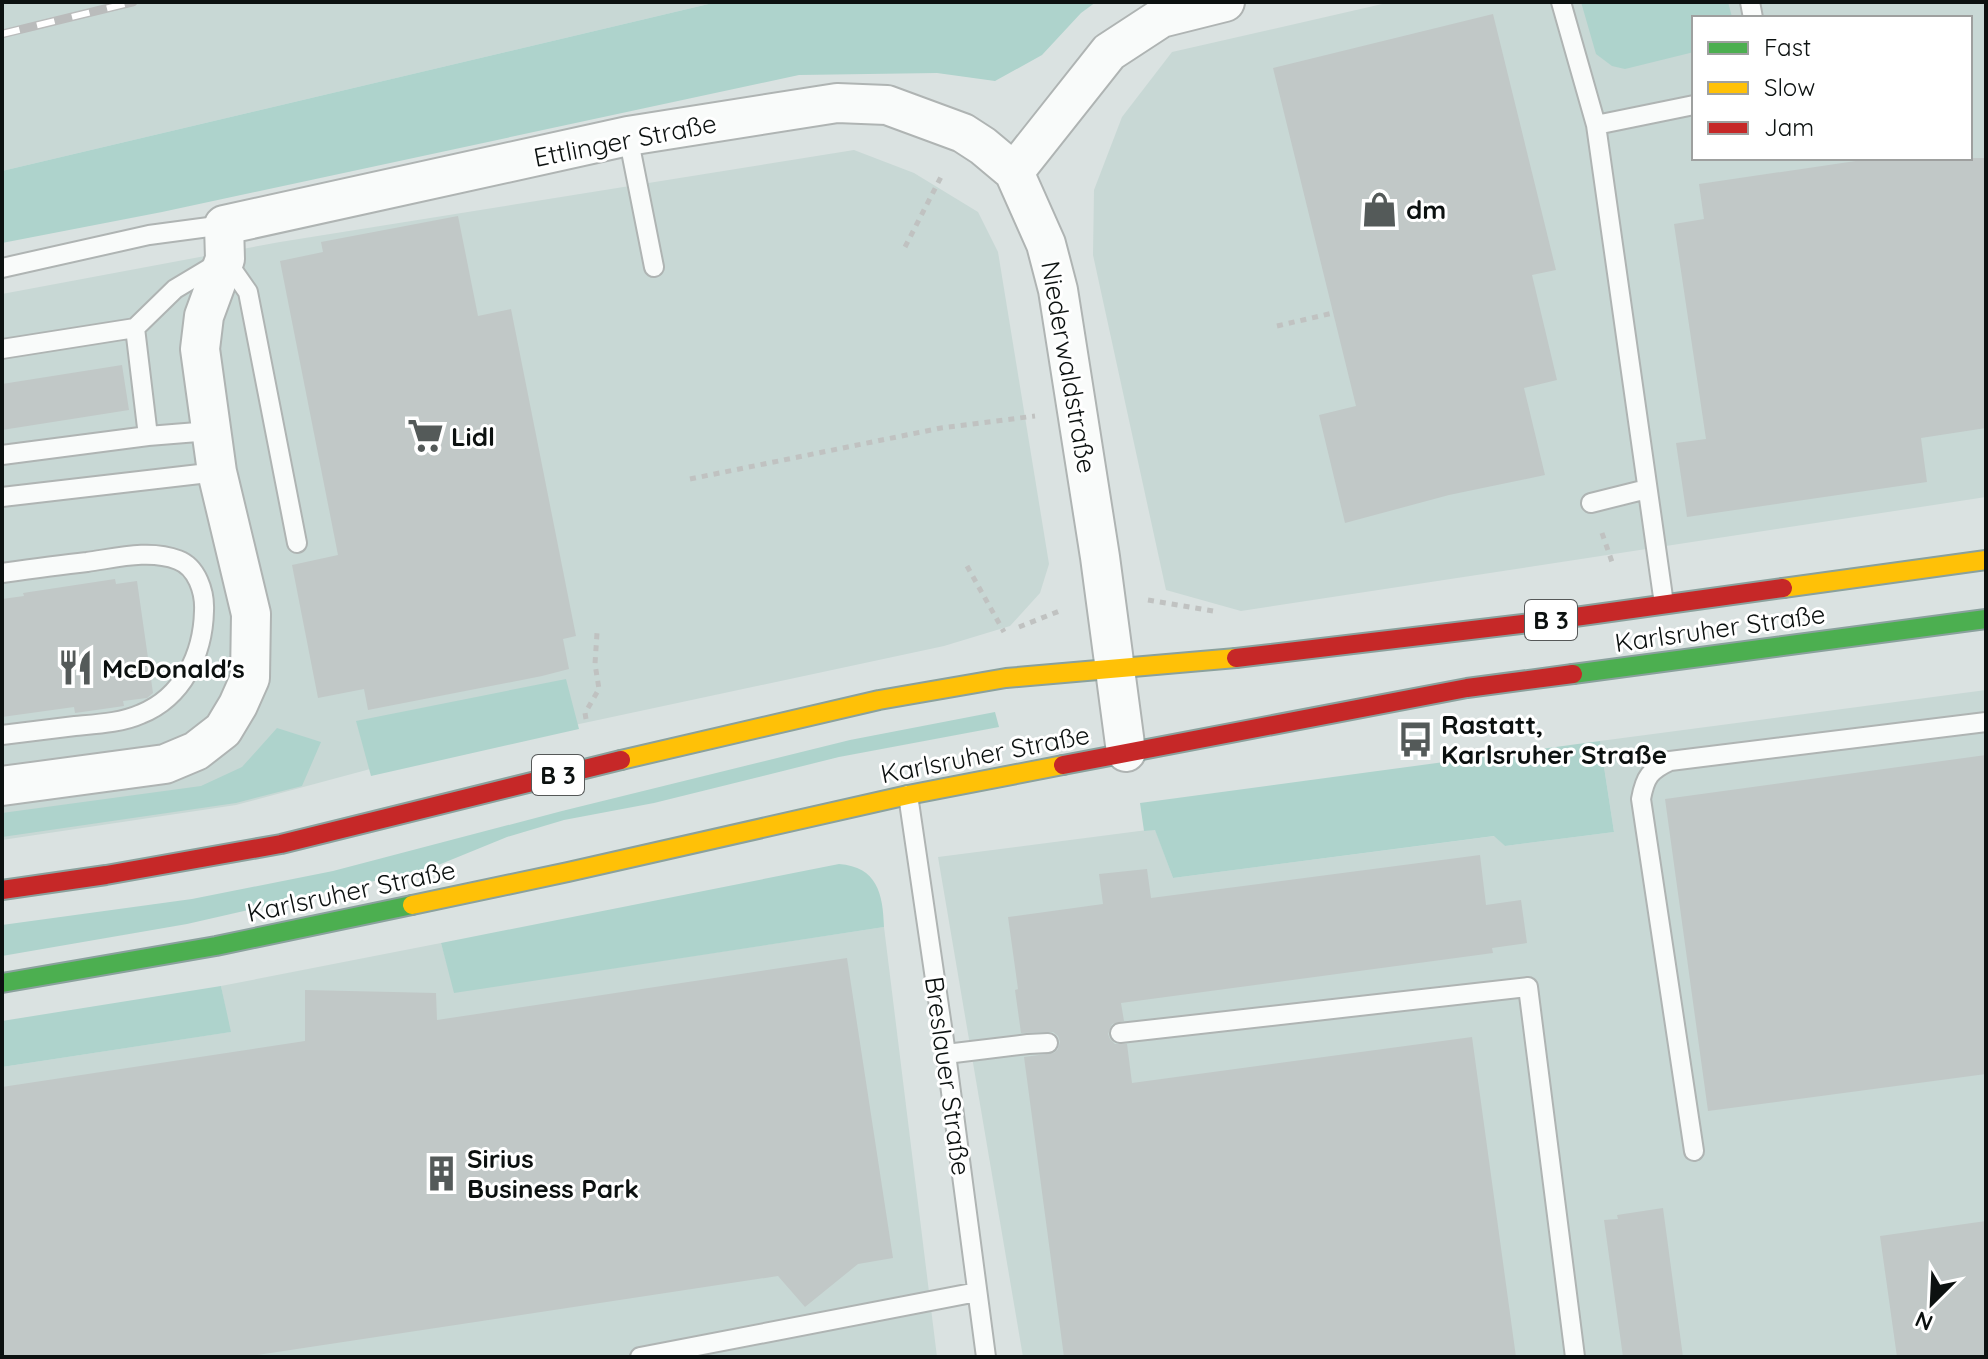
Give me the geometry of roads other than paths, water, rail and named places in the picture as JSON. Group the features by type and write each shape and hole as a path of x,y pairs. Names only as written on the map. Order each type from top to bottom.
{"main road":[{"name":"Karlsruher Straße","path":"2,890 281,844 643,754 879,700 1006,678 1236,658 1986,560"},
{"name":"Karlsruher Straße","path":"2,983 232,943 568,872 908,795 1467,688 1986,619"}],"street":[{"path":"1014,172 1109,52 1161,18 1225,2"},
{"name":"Ettlinger Straße","path":"224,242 628,136 837,103 887,105 963,133 1014,172"},
{"name":"Niederwaldstraße","path":"1014,172 1046,244 1058,290 1106,594 1126,752"},
{"path":"2,786 165,764 196,751 223,730 250,678 251,614 217,472 200,349 204,316 224,242"}],"lane":[{"path":"1561,2 1596,125 1664,604"},
{"path":"1596,125 1692,105"},
{"path":"628,136 654,267"},
{"name":"Ettlinger Straße","path":"2,268 149,235 224,242"},
{"path":"2,349 135,328 224,242 248,292 297,543"},
{"path":"135,328 148,436"},
{"path":"2,455 210,431"},
{"path":"2,497 217,472"},
{"path":"1591,503 1647,489"},
{"path":"2,573 161,555 182,560 196,575 205,599 204,627 198,652 186,679 161,704 139,715 116,721 2,735"},
{"path":"1694,1151 1641,799 1644,782 1654,768 1670,761 1986,722"},
{"name":"Breslauer Straße","path":"908,795 986,1357"},
{"path":"1120,1033 1528,987 1575,1357"},
{"path":"946,1054 1048,1043"},
{"path":"640,1357 977,1292"}],"railway":[{"path":"2,34 133,2"}],"place":[{"name":"dm","path":"1380,209"},
{"name":"Lidl","path":"425,436"},
{"name":"McDonald's","path":"76,668"},
{"name":"Rastatt, Karlsruher Straße","path":"1415,739"},
{"name":"Sirius Business Park","path":"441,1173"}]}
